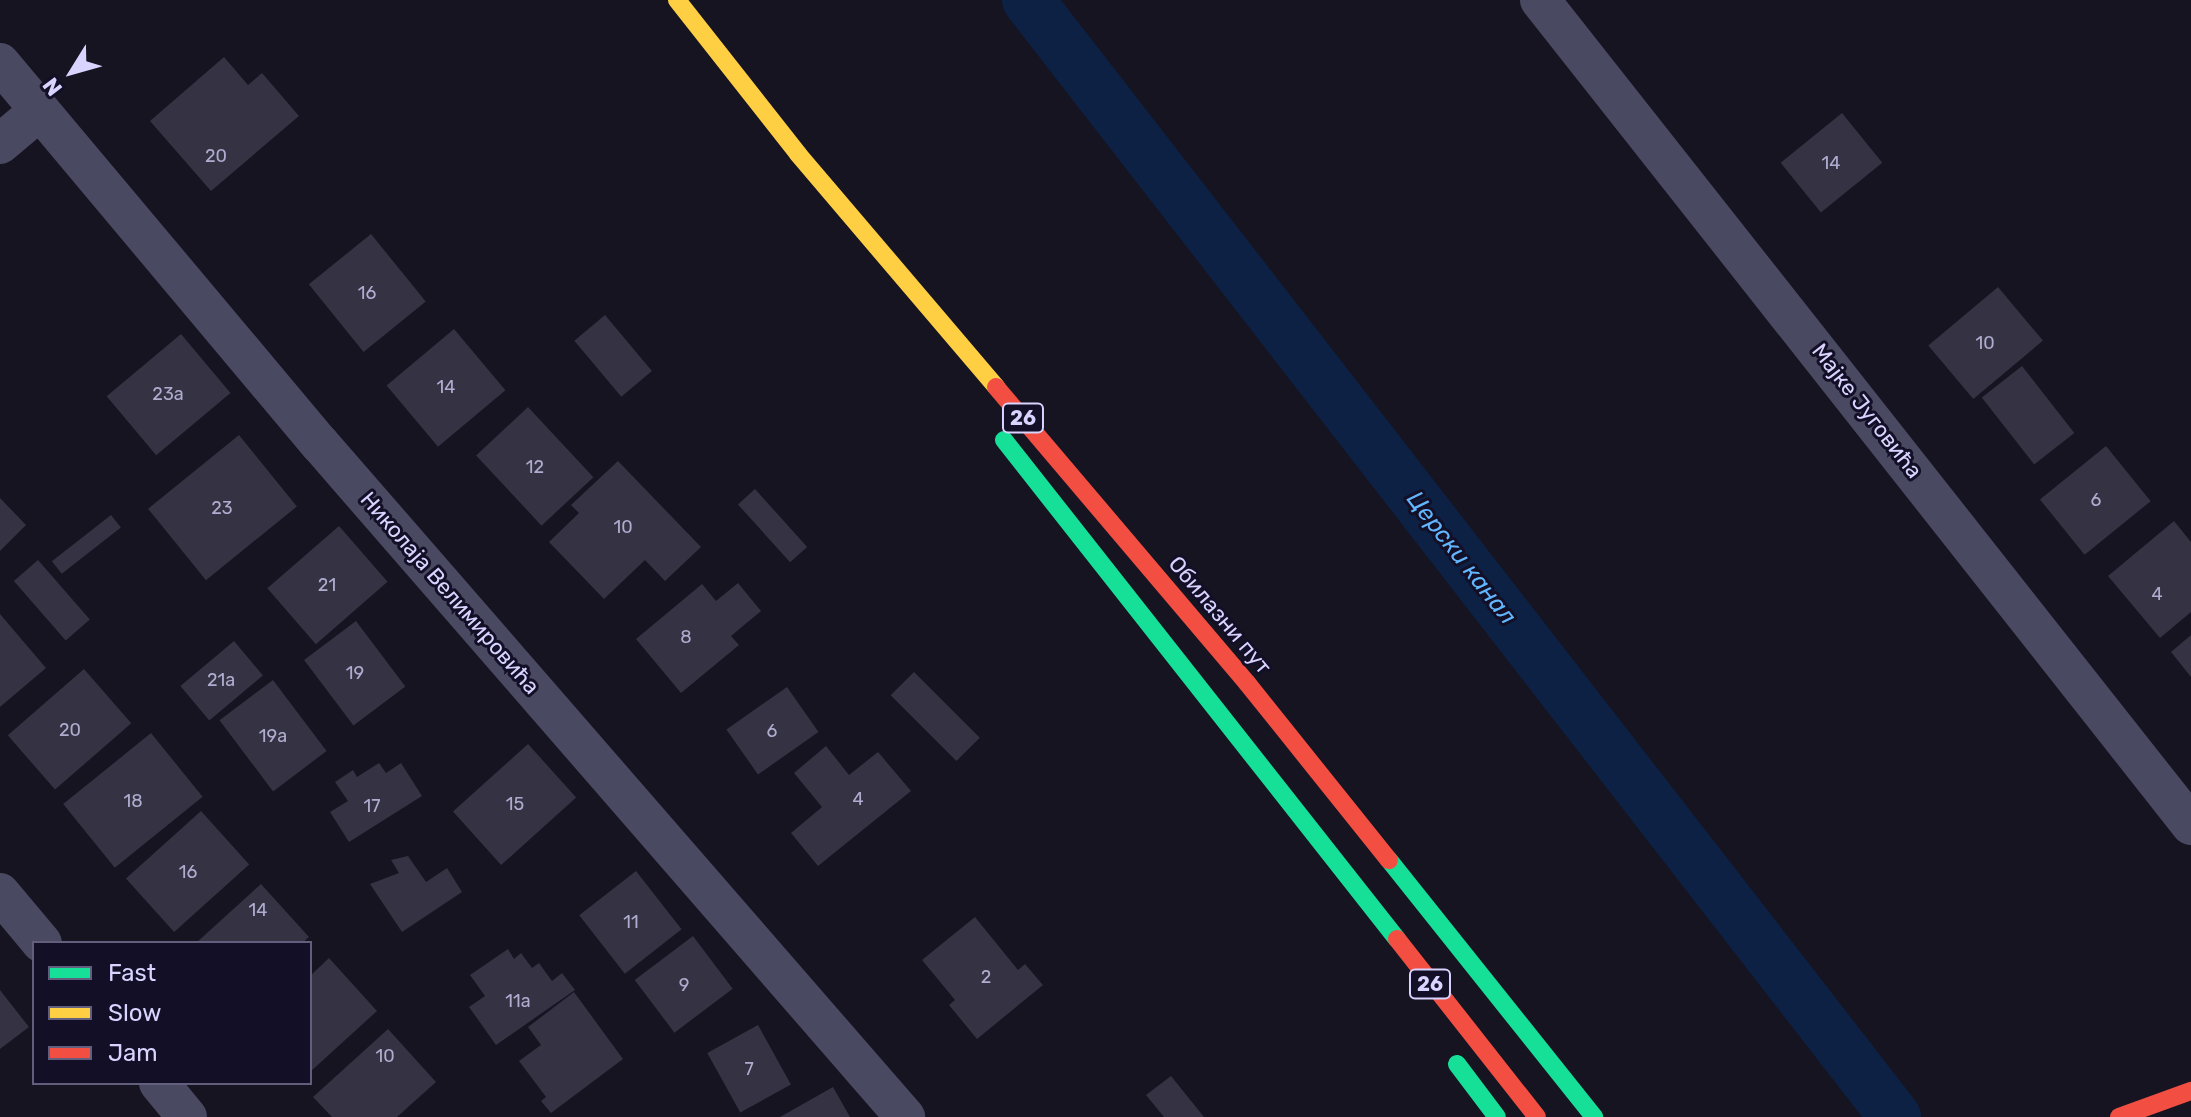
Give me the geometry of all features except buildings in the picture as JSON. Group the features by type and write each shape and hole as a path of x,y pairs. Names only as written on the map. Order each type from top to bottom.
{"main road":[{"name":"Обилазни пут","path":"677,0 798,154 1247,683 1594,1117"},
{"name":"Обилазни пут","path":"798,154 928,339"},
{"name":"26","path":"994,426 1537,1117"},
{"path":"1154,632 1174,692"},
{"path":"1444,1046 1497,1117"},
{"path":"2123,1115 2191,1091"}],"street":[{"name":"Мајке Југовића","path":"1540,0 2191,825"},
{"name":"Николаја Велимировића","path":"0,63 38,112 905,1117"},
{"path":"0,144 38,112"},
{"path":"0,893 40,941"},
{"path":"161,1085 187,1117"}],"waterway":[{"name":"Церски канал","path":"1028,0 1895,1117"}],"traffic: fast":[{"path":"1004,440 1397,939"},
{"path":"1389,860 1594,1117"},
{"path":"1457,1064 1497,1117"}],"traffic: slow":[{"path":"677,0 798,154 996,387"}],"traffic: jam":[{"path":"996,387 1247,683 1389,860"},
{"path":"1397,939 1537,1117"},
{"path":"2119,1117 2191,1091"}]}
